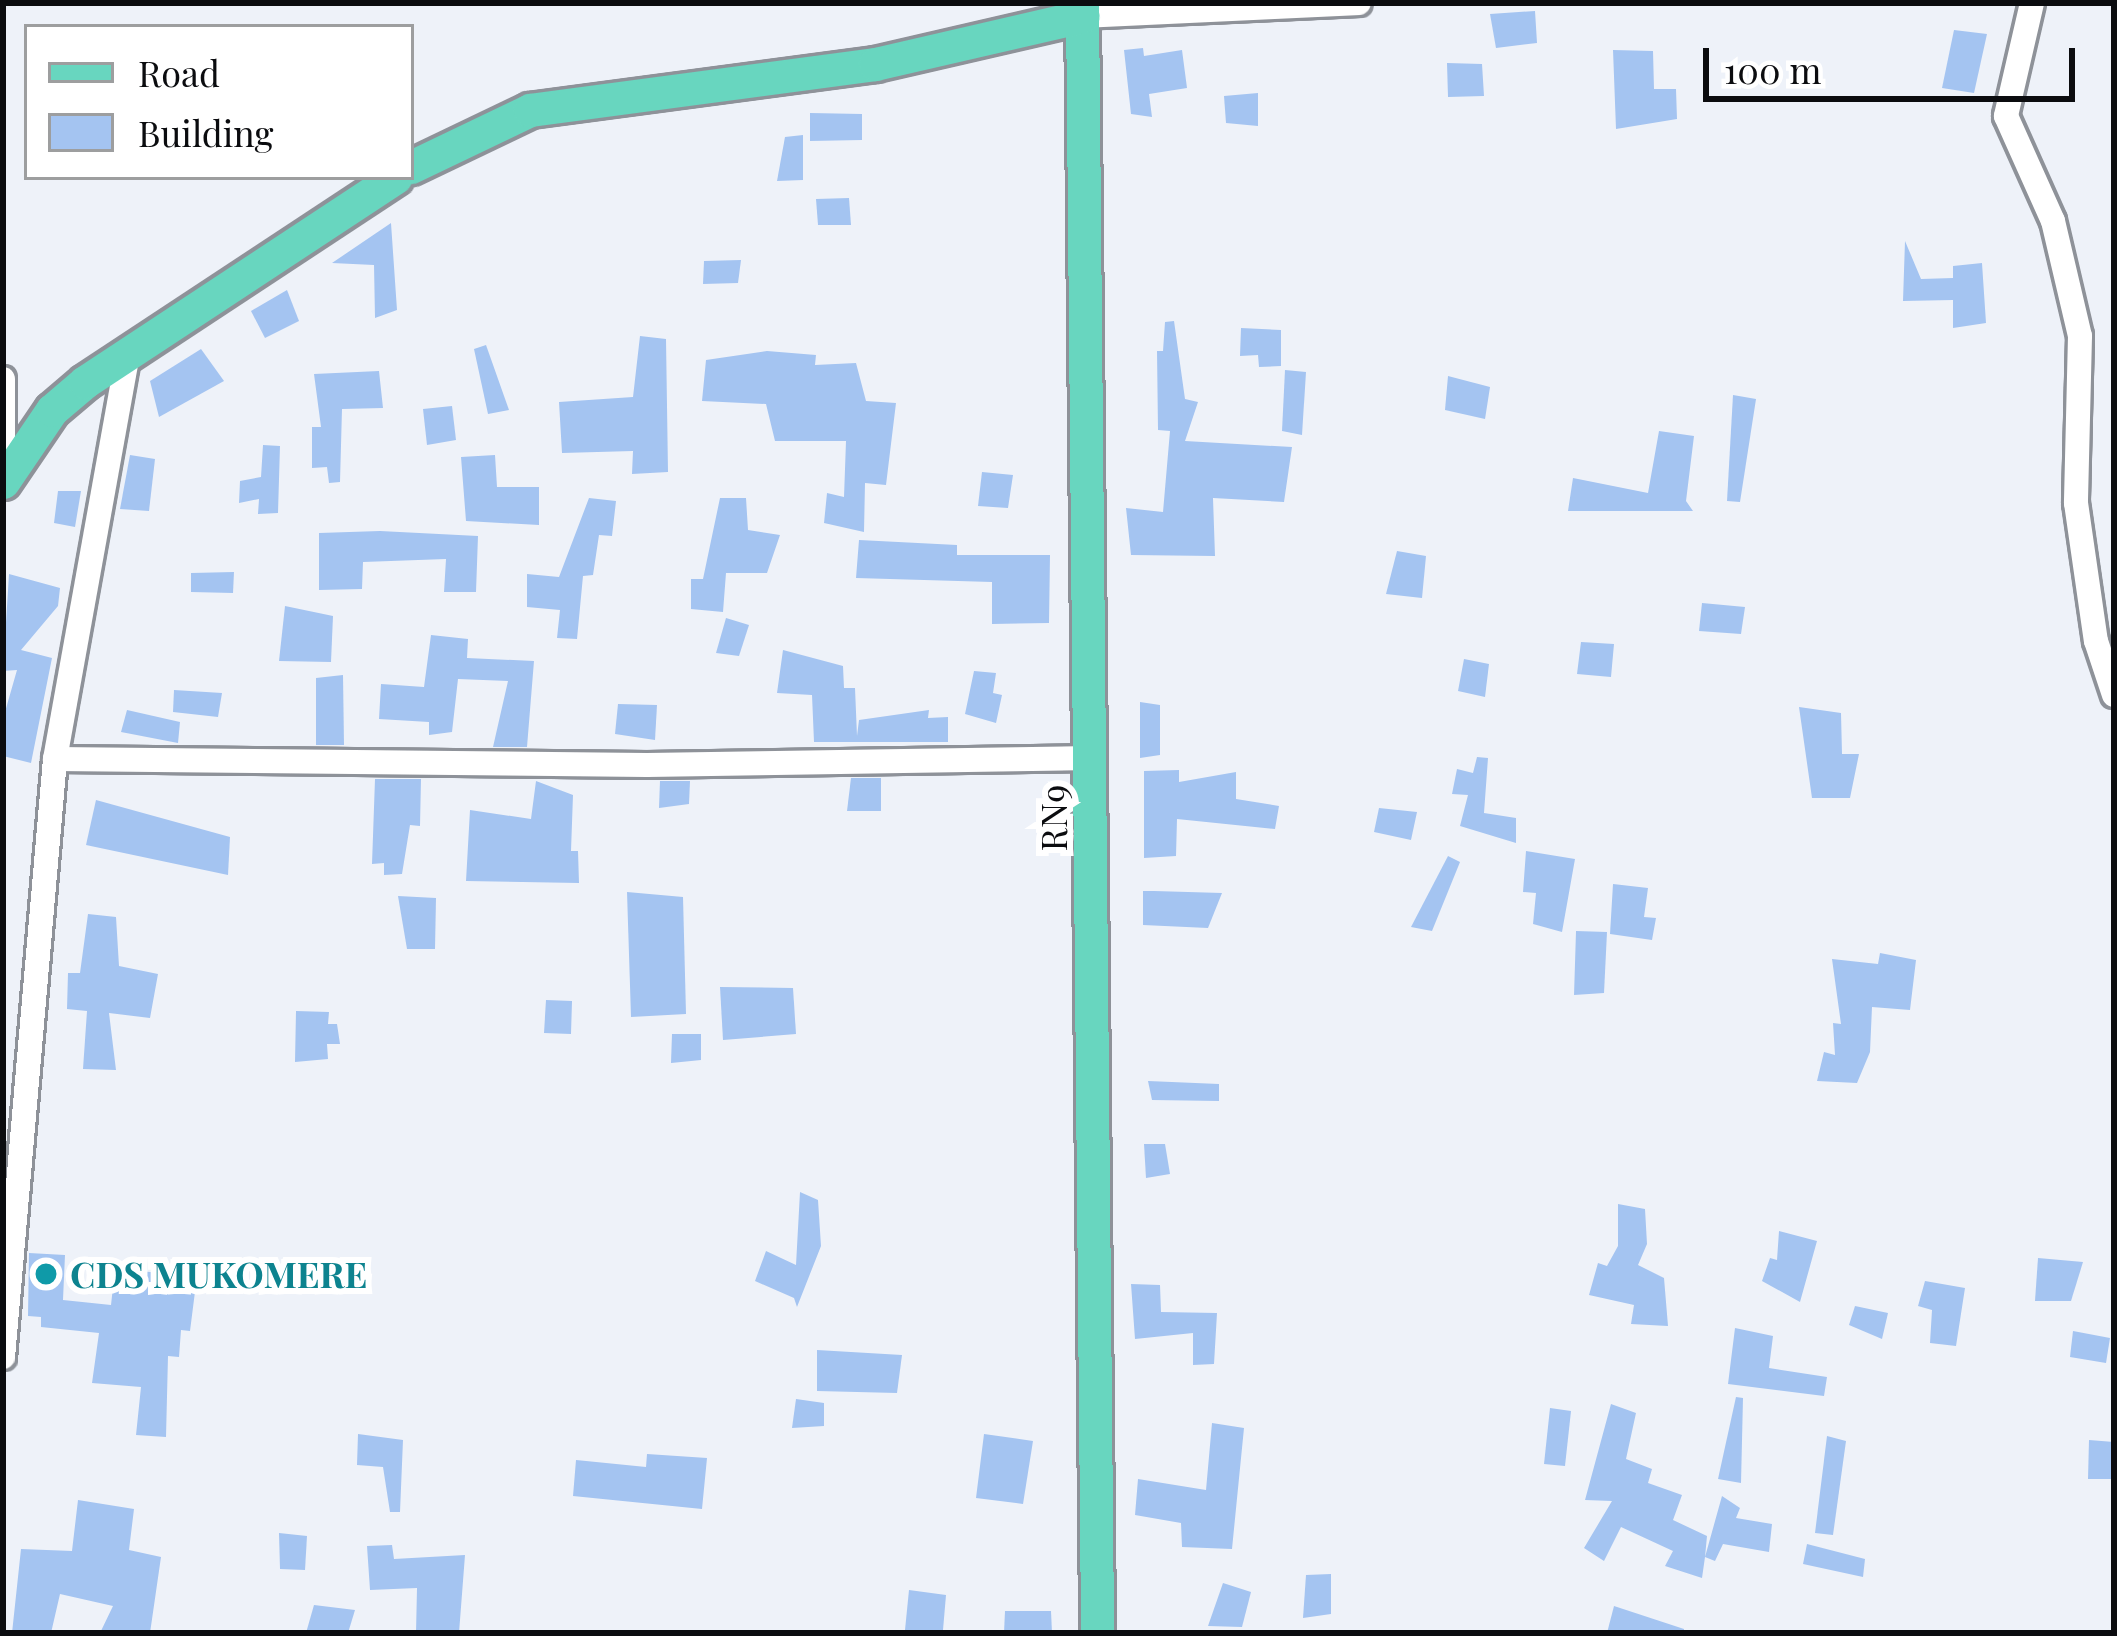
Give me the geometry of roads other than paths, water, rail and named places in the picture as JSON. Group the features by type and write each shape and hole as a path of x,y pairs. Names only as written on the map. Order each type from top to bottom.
{"main road":[{"path":"414,166 530,110 875,64 1083,10"},
{"name":"RN9","path":"1083,10 1096,1633"},
{"path":"3,481 52,410 128,353 391,180"}],"street":[{"path":"1083,10 1359,3"},
{"path":"2032,3 2006,116 2053,221 2080,336 2076,502 2096,640 2114,695"},
{"path":"3,1357 55,759 128,353"},
{"path":"3,379 3,481"},
{"path":"55,759 647,765 1092,758"}],"place":[{"name":"CDS MUKOMERE","path":"46,1274"}]}
